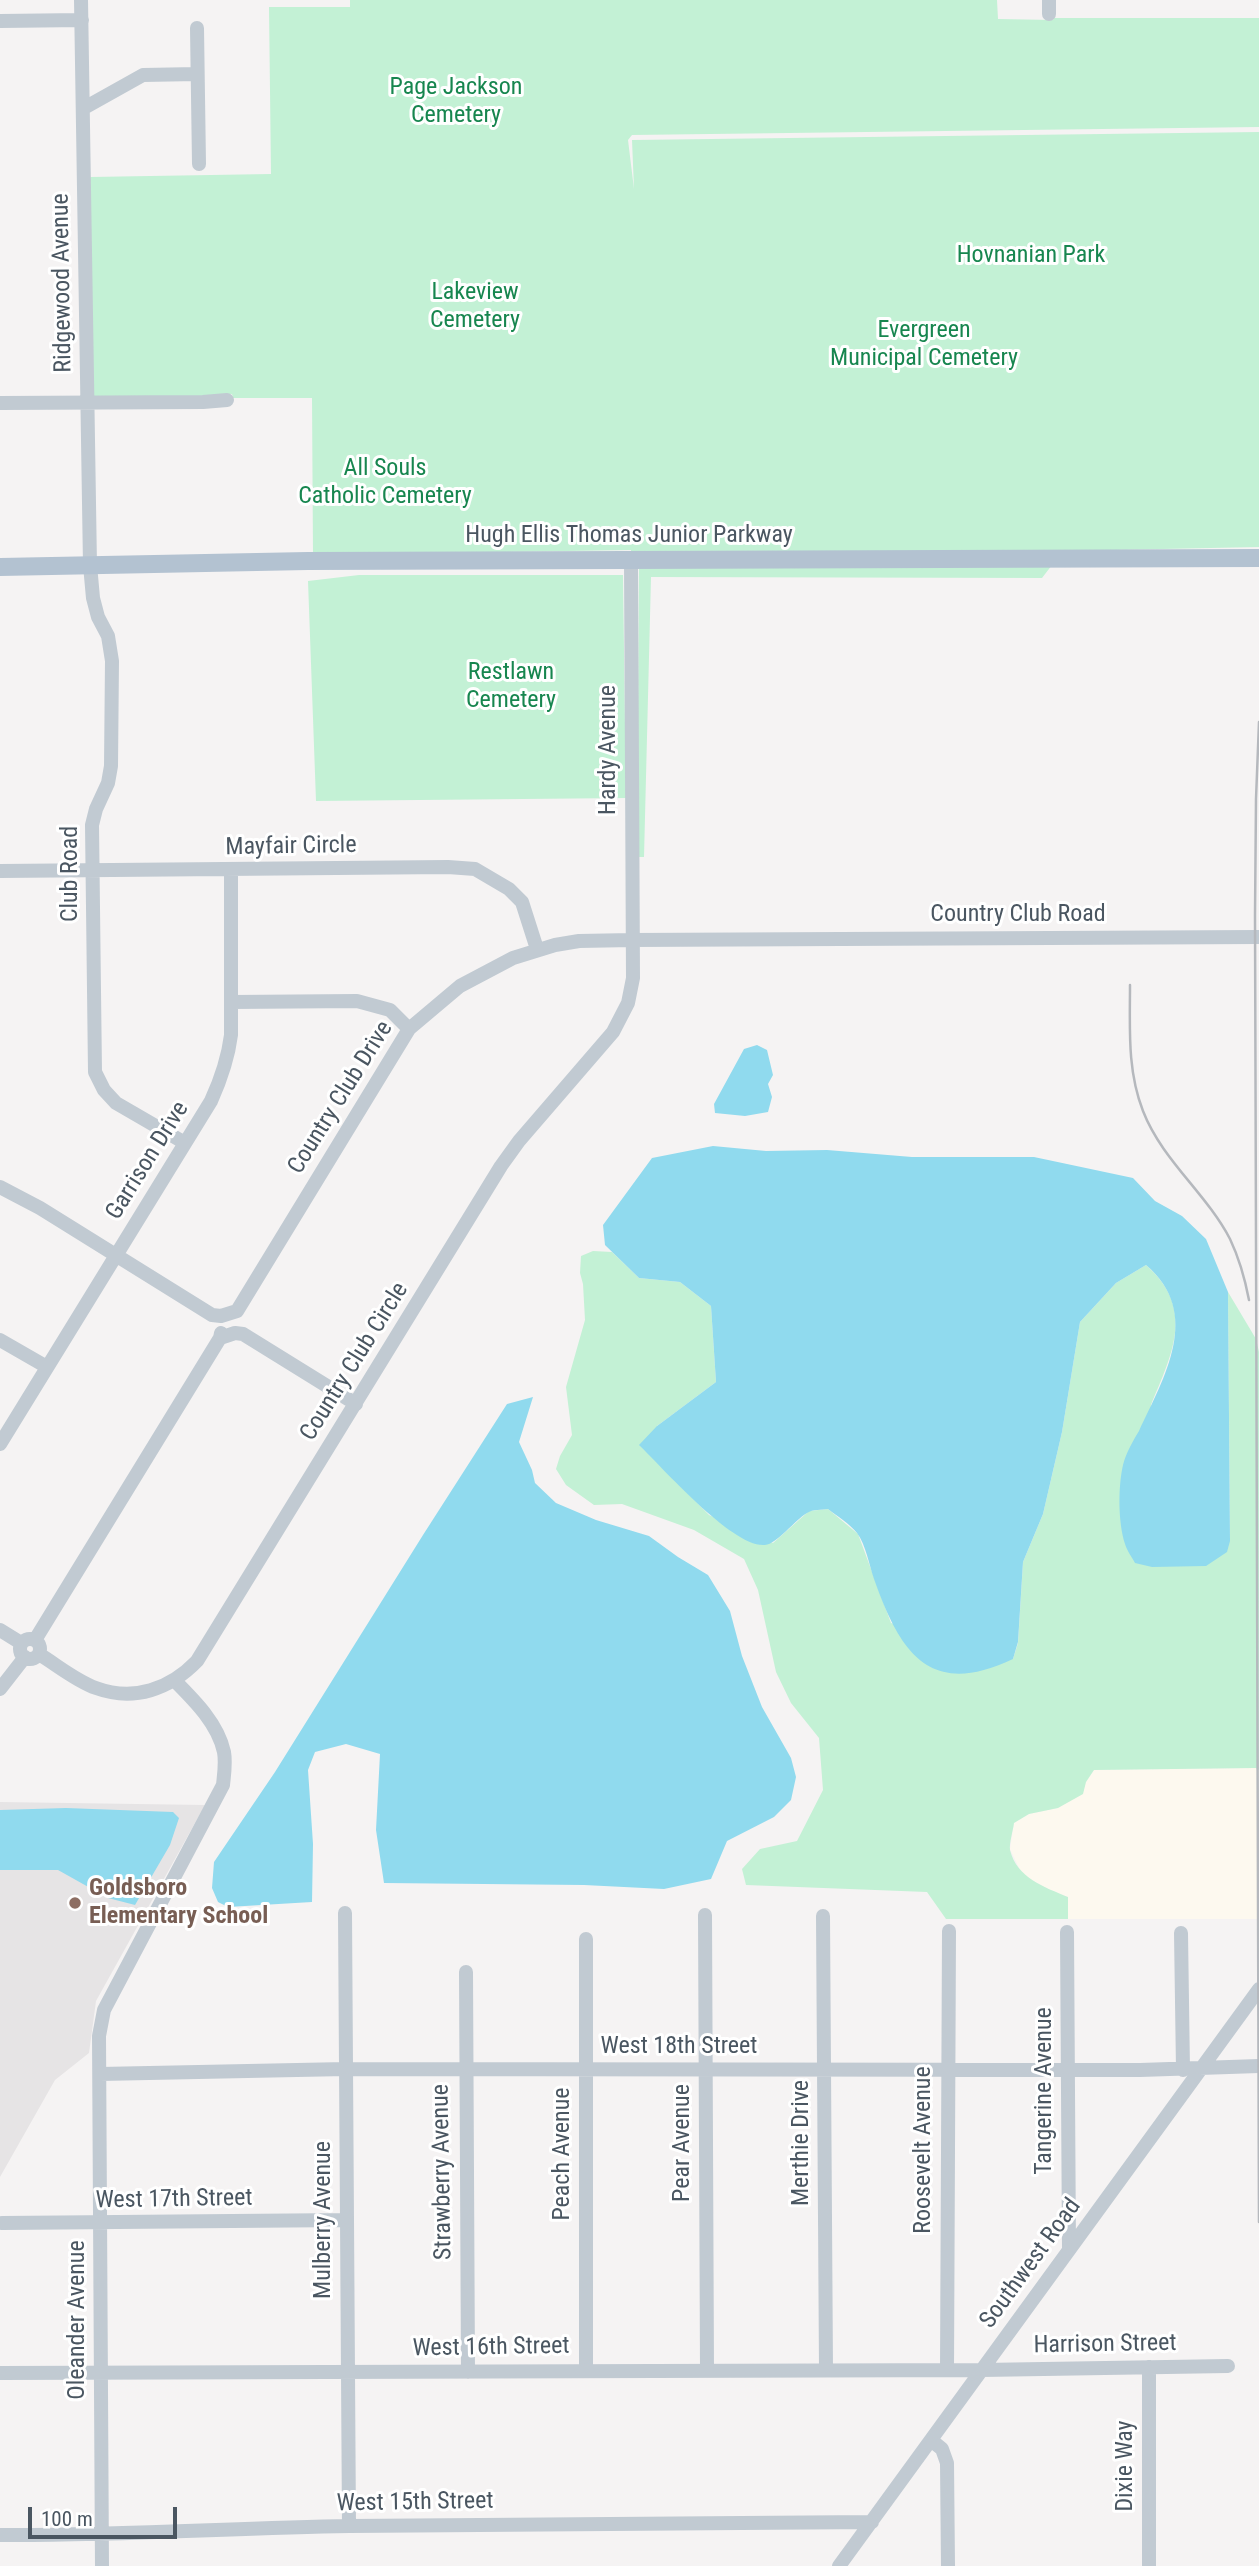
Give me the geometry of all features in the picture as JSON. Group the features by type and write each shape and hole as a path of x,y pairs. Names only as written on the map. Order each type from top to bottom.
{"main road":[{"name":"Hugh Ellis Thomas Junior Parkway","path":"0,567 308,561 1259,558"}],"street":[{"name":"Ridgewood Avenue","path":"81,0 90,565"},
{"path":"0,21 82,20"},
{"path":"197,28 199,164"},
{"path":"83,108 143,75 197,74"},
{"path":"0,403 228,400"},
{"name":"Hardy Avenue","path":"631,560 632,940"},
{"name":"Club Road","path":"90,565 93,598 98,617 108,636 112,661 111,765 108,783 96,808 92,825 95,1072 104,1090 116,1103 185,1143"},
{"name":"Mayfair Circle","path":"0,871 448,867 475,869 501,883 522,902 537,949"},
{"name":"Garrison Drive","path":"0,1444 211,1101 221,1079 229,1055 232,1002 231,871"},
{"name":"Country Club Road","path":"778,938 1259,937"},
{"name":"Country Club Drive","path":"0,1689 30,1649 410,1029 460,986 488,970 537,949 579,941 778,938"},
{"name":"Country Club Circle","path":"0,1630 96,1688 123,1693 167,1686 197,1661 501,1166 519,1141 613,1032 628,1003 633,978 632,940"},
{"path":"232,1002 356,1001 390,1010 410,1029"},
{"path":"0,1187 356,1404"},
{"path":"0,1340 47,1367"},
{"name":"Oleander Avenue","path":"102,2566 99,2036 104,2010 223,1785 224,1754 216,1730 199,1706 175,1681"},
{"name":"Mulberry Avenue","path":"345,1913 349,2526"},
{"name":"Pear Avenue","path":"705,1915 707,2370"},
{"name":"Merthie Drive","path":"823,1916 826,2370"},
{"name":"Roosevelt Avenue","path":"947,2370 949,1931"},
{"name":"Tangerine Avenue","path":"1067,1932 1069,2250"},
{"path":"1181,1933 1183,2070"},
{"name":"Peach Avenue","path":"586,1938 586,2370"},
{"name":"Strawberry Avenue","path":"466,1972 468,2372"},
{"name":"Southwest Road","path":"839,2566 1259,1989"},
{"name":"West 18th Street","path":"100,2074 346,2069 1183,2070 1259,2066"},
{"name":"West 17th Street","path":"2,2223 346,2220"},
{"name":"Harrison Street","path":"982,2370 1228,2366"},
{"name":"Dixie Way","path":"1149,2367 1149,2566"},
{"name":"West 16th Street","path":"0,2373 982,2370"},
{"path":"931,2440 942,2449 947,2463 948,2566"},
{"name":"West 15th Street","path":"0,2535 102,2535 205,2529 349,2526 872,2522"}],"shaded area":[{"path":"1257,1768 1259,1919 1068,1919 1068,1897 1022,1874 1010,1849 1014,1823 1029,1814 1058,1808 1086,1782 1094,1770"},
{"name":"Goldsboro Elementary School","path":"0,1802 205,1805 96,2001 89,2053 55,2080 0,2177"}],"green space":[{"path":"350,0 997,0 998,19 1259,18 1259,127 632,135 628,140 634,189 632,140 1259,132 1259,547 631,560 631,550 313,555 312,398 233,398 232,394 93,396 90,177 271,174 269,7 350,7"},
{"path":"1052,565 1042,578 651,577 644,857 637,857 639,566"},
{"name":"Restlawn Cemetery","path":"359,575 623,575 626,798 316,801 308,581"},
{"path":"593,1251 612,1252 639,1278 680,1282 711,1306 716,1382 657,1426 678,1483 709,1515 773,1543 809,1511 828,1509 858,1534 891,1623 1013,1659 1018,1643 1023,1562 1043,1514 1062,1432 1080,1322 1116,1283 1146,1265 1171,1298 1175,1315 1172,1350 1151,1405 1230,1541 1228,1292 1256,1339 1259,1352 1259,1770 1094,1770 1086,1782 1083,1794 1058,1808 1029,1814 1014,1823 1010,1850 1014,1860 1025,1875 1068,1897 1068,1919 946,1919 927,1892 746,1885 742,1869 760,1849 797,1841 823,1790 819,1738 791,1703 776,1672 758,1590 744,1559 694,1530 622,1504 594,1505 566,1485 556,1469 572,1435 566,1387 585,1320 581,1256"}],"water":[{"path":"757,1045 767,1050 773,1075 768,1084 772,1097 768,1112 745,1116 715,1113 714,1104 744,1049"},
{"path":"713,1146 766,1151 827,1150 912,1157 1034,1157 1133,1178 1155,1201 1182,1216 1206,1239 1228,1292 1230,1541 1227,1552 1206,1566 1152,1567 1135,1563 1125,1544 1120,1504 1123,1465 1167,1368 1175,1325 1172,1304 1163,1284 1146,1265 1116,1283 1080,1322 1062,1432 1043,1514 1023,1562 1018,1642 1013,1659 984,1670 960,1674 939,1671 922,1661 907,1647 895,1628 857,1533 828,1509 807,1513 775,1541 765,1545 751,1543 717,1521 639,1445 657,1426 716,1382 711,1306 680,1282 639,1278 605,1245 603,1225 652,1158"},
{"path":"533,1397 519,1442 535,1483 556,1503 596,1520 649,1536 708,1575 730,1611 742,1656 762,1707 791,1758 796,1777 791,1800 774,1817 727,1841 711,1879 664,1889 584,1885 384,1883 376,1830 380,1754 346,1744 315,1752 308,1770 313,1844 312,1902 228,1907 218,1902 212,1888 214,1862 275,1772 507,1404"},
{"path":"66,1808 173,1812 179,1818 170,1845 135,1905 108,1898 58,1870 0,1870 0,1810"}],"railway":[{"path":"1259,722 1255,915 1259,2222"},
{"path":"1130,985 1132,1064 1143,1111 1161,1145 1209,1206 1230,1239 1249,1300"}],"place":[{"name":"Goldsboro Elementary School","path":"75,1903"}],"park label":[{"name":"Page Jackson Cemetery","path":"456,102"},
{"name":"Hovnanian Park","path":"1031,256"},
{"name":"Lakeview Cemetery","path":"475,307"},
{"name":"Evergreen Municipal Cemetery","path":"924,345"},
{"name":"All Souls Catholic Cemetery","path":"385,483"}]}
